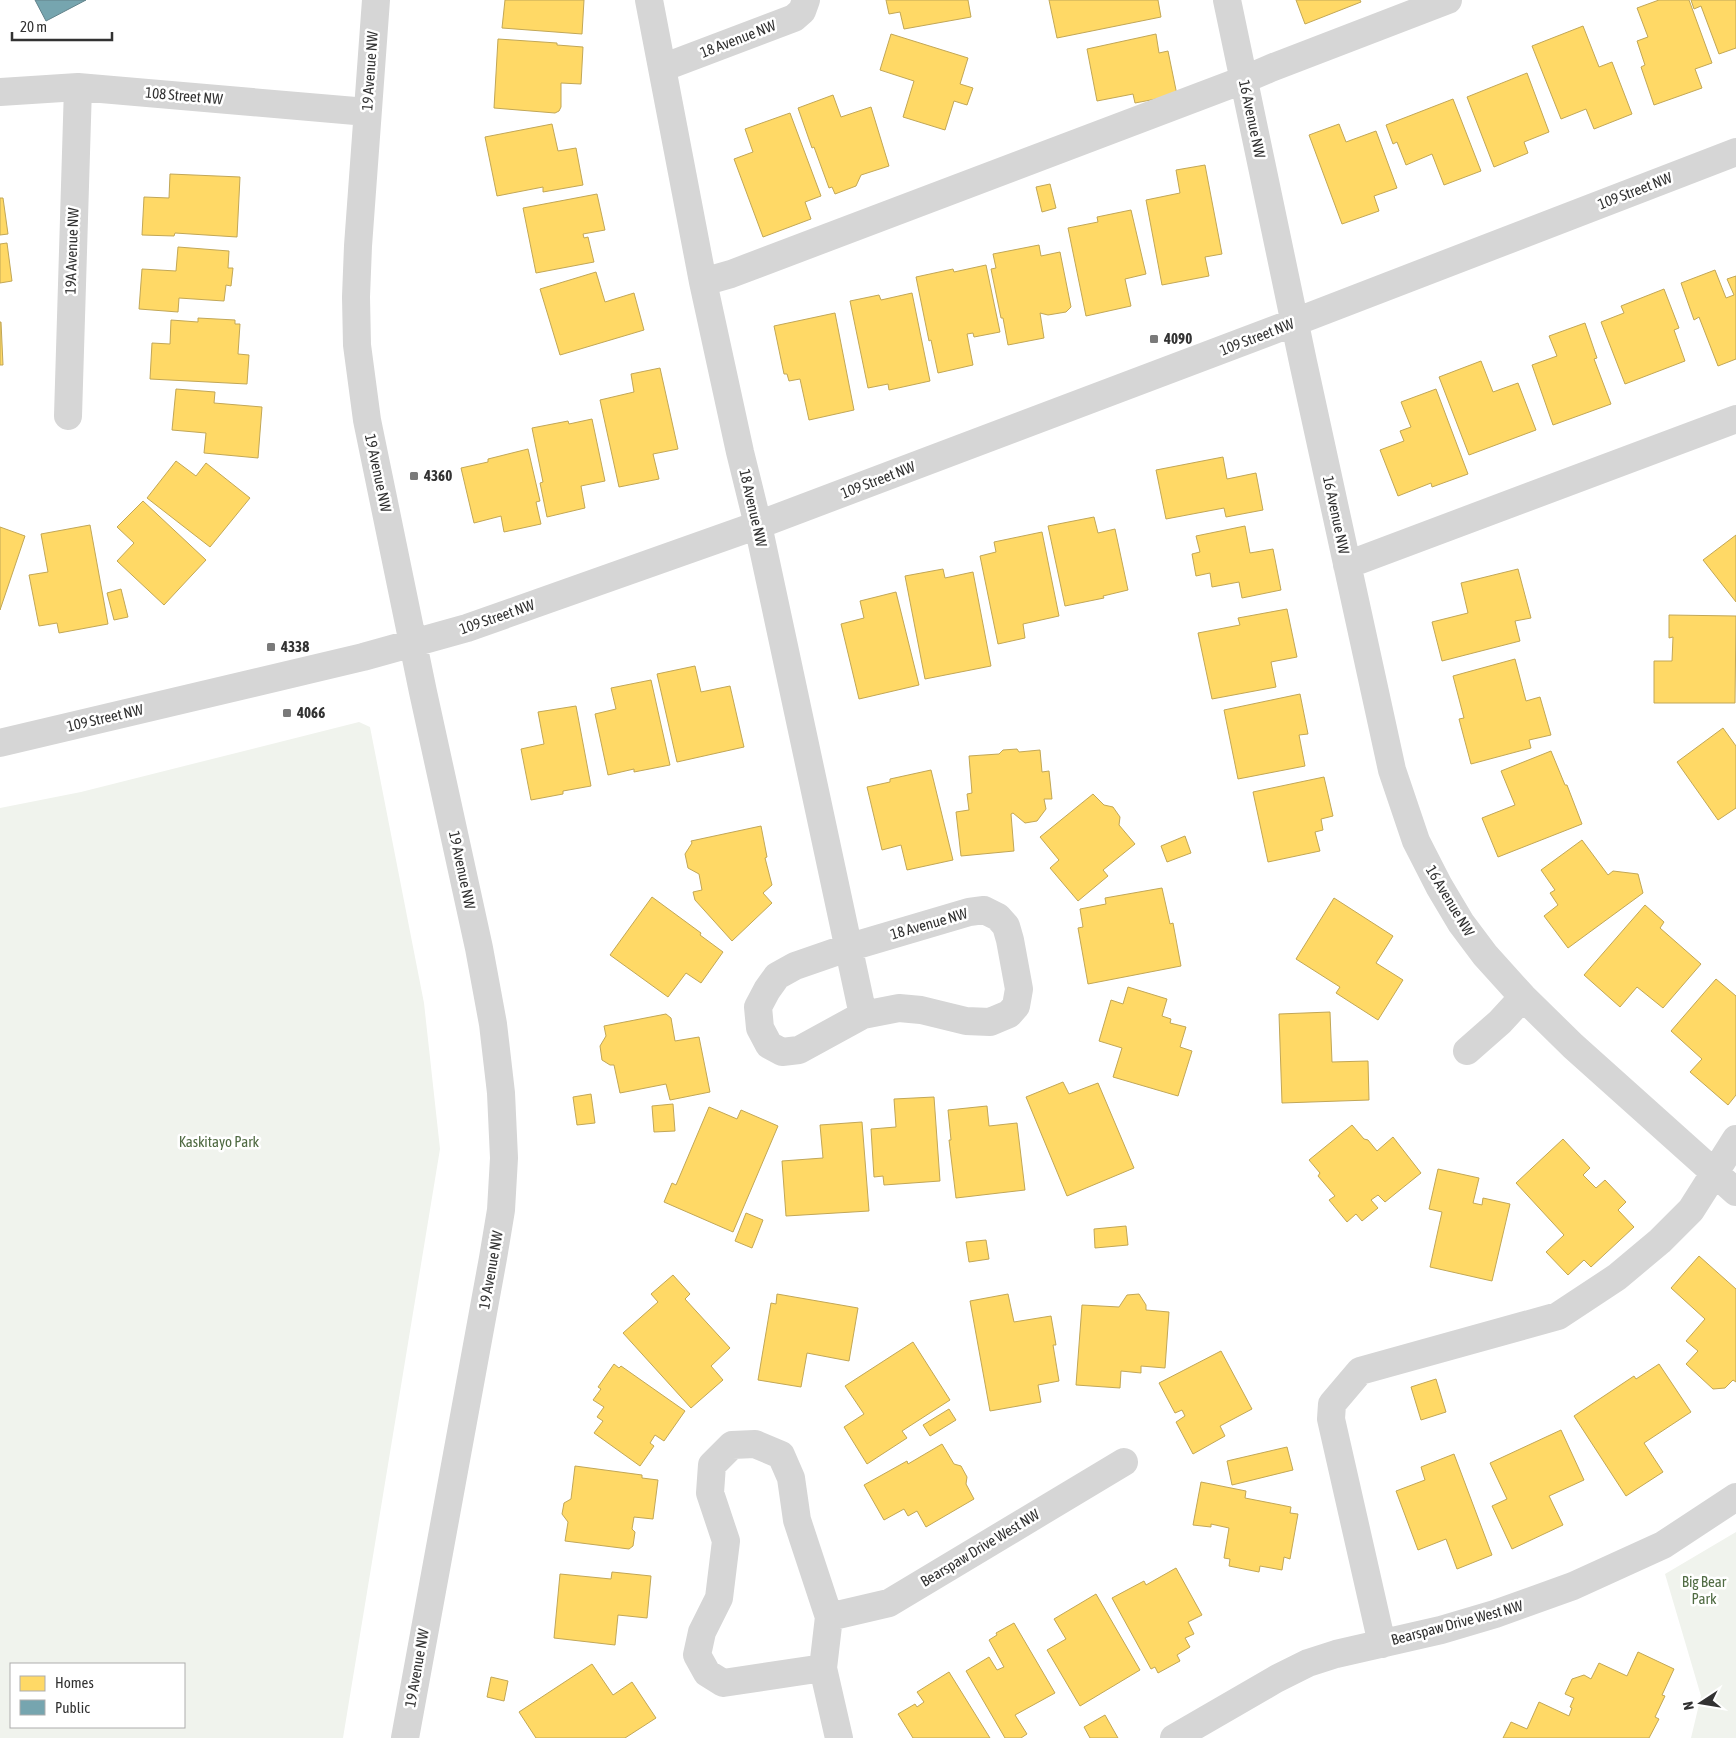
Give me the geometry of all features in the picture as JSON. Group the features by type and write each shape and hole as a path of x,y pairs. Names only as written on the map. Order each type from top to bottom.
{"street":[{"name":"19 Avenue NW","path":"376,0 358,246 357,345 367,420 479,948 493,1024 501,1093 504,1158 501,1210 493,1258 405,1738"},
{"name":"18 Avenue NW","path":"649,0 703,282 758,525 847,948 863,1015"},
{"name":"18 Avenue NW","path":"662,68 794,18 802,11 806,0"},
{"name":"16 Avenue NW","path":"1228,0 1243,80 1392,770 1416,841 1461,923 1485,956 1573,1046 1736,1192"},
{"path":"703,282 731,274 1243,80 1448,0"},
{"name":"108 Street NW","path":"0,92 78,87 367,112"},
{"name":"19A Avenue NW","path":"68,416 78,87"},
{"name":"109 Street NW","path":"0,743 414,644 467,628 758,525 1295,322 1736,152"},
{"path":"1347,565 1736,419"},
{"name":"18 Avenue NW","path":"984,910 998,917 1006,926 1018,989 1016,1006 1009,1014 990,1022 966,1020 922,1010 899,1008 863,1015 799,1050 782,1052 769,1045 760,1028 758,1007 777,976 795,966 847,948 969,912 984,910"},
{"path":"1467,1051 1500,1022 1523,997"},
{"path":"1382,1644 1331,1419 1332,1404 1360,1371 1558,1316 1617,1277 1660,1241 1691,1210 1736,1139"},
{"path":"823,1668 723,1682 707,1673 697,1655 702,1632 719,1598 726,1541 710,1493 712,1465 732,1445 755,1444 781,1455 790,1478 797,1520 829,1618 823,1668 839,1738"},
{"name":"Bearspaw Drive West NW","path":"829,1618 889,1602 1124,1462"},
{"name":"Bearspaw Drive West NW","path":"1174,1738 1276,1679 1308,1663 1336,1654 1441,1630 1532,1602 1573,1586 1663,1545 1736,1497"}],"green space":[{"name":"Kaskitayo Park","path":"359,722 370,727 424,1003 440,1149 343,1738 0,1738 0,808 81,792"},
{"name":"Big Bear Park","path":"1736,1532 1736,1738 1691,1738 1701,1696 1665,1574"}],"building: Homes":[{"path":"505,0 584,0 582,34 502,28"},
{"path":"886,0 968,0 971,17 904,29 900,12 889,14"},
{"path":"1049,0 1158,0 1161,17 1057,38"},
{"path":"1296,0 1360,0 1361,2 1305,24"},
{"path":"1659,0 1689,0 1712,63 1695,69 1702,88 1654,105 1641,67 1645,65 1637,41 1648,37 1637,8"},
{"path":"1691,0 1736,0 1736,48 1719,54 1701,6 1694,9"},
{"path":"1583,26 1599,67 1612,62 1632,114 1594,129 1586,109 1561,119 1532,46"},
{"path":"891,34 968,58 960,84 973,88 967,105 954,101 945,130 903,117 914,81 880,70"},
{"path":"1156,34 1159,53 1168,51 1177,95 1135,103 1133,94 1097,101 1087,49"},
{"path":"498,39 557,43 557,45 583,47 581,84 561,83 561,107 555,113 494,108"},
{"path":"1527,73 1549,132 1524,142 1528,153 1494,167 1467,97"},
{"path":"833,95 841,117 871,107 889,166 861,175 856,186 835,194 832,187 829,188 798,108"},
{"path":"1453,99 1481,171 1444,185 1432,154 1406,165 1397,142 1393,144 1386,125"},
{"path":"790,113 821,196 805,202 811,219 763,237 734,159 753,152 745,129"},
{"path":"552,124 558,151 576,148 583,185 543,192 543,187 497,196 485,137"},
{"path":"1339,124 1346,142 1376,131 1397,188 1374,196 1379,211 1342,224 1309,135"},
{"path":"1205,165 1222,254 1205,257 1209,276 1162,285 1146,200 1180,193 1176,170"},
{"path":"170,174 240,177 237,237 175,233 174,236 142,235 144,197 169,198"},
{"path":"1050,184 1056,208 1042,212 1036,187"},
{"path":"597,194 605,230 583,234 584,238 588,237 594,262 536,273 523,208"},
{"path":"0,198 3,198 8,234 0,235"},
{"path":"1131,210 1146,274 1125,279 1131,306 1086,316 1068,228 1098,222 1097,217"},
{"path":"7,243 12,281 0,283 0,244"},
{"path":"1039,245 1041,256 1060,252 1071,307 1066,312 1048,315 1040,313 1044,338 1008,345 991,269 996,268 993,254"},
{"path":"178,247 229,251 228,268 233,268 231,286 226,285 224,301 179,298 178,312 139,309 142,269 176,271"},
{"path":"986,265 1000,332 974,337 973,333 967,334 973,365 938,373 931,340 929,341 916,277 953,269 954,272"},
{"path":"1715,270 1726,298 1734,295 1727,279 1736,276 1736,359 1718,366 1699,317 1694,320 1681,283"},
{"path":"596,272 605,302 634,293 644,330 560,355 540,289"},
{"path":"1664,289 1679,328 1674,330 1685,361 1625,384 1601,322 1624,313 1621,306"},
{"path":"912,293 930,381 889,390 888,384 868,388 850,301 879,295 881,300"},
{"path":"835,313 854,410 809,420 800,379 789,381 787,374 784,374 774,326"},
{"path":"198,318 235,320 235,324 240,324 238,354 249,355 247,384 150,379 152,343 170,344 171,320 198,322"},
{"path":"1,322 3,365 0,365"},
{"path":"1585,323 1597,358 1594,359 1611,404 1553,425 1532,365 1557,356 1549,336"},
{"path":"1481,361 1493,392 1518,383 1536,430 1469,455 1439,377"},
{"path":"660,368 678,449 653,454 659,479 619,487 600,400 634,392 631,374"},
{"path":"176,389 215,392 214,403 262,407 258,458 204,453 206,433 172,430"},
{"path":"1436,389 1468,474 1432,487 1431,483 1398,496 1380,450 1404,441 1400,431 1411,427 1401,402"},
{"path":"592,419 605,481 581,486 585,508 547,517 540,483 543,482 532,428 568,421 569,424"},
{"path":"528,449 540,501 536,502 541,524 504,532 501,516 474,523 461,468 488,462 488,459"},
{"path":"1223,457 1227,479 1256,473 1263,510 1226,517 1224,508 1166,519 1156,470"},
{"path":"176,461 196,476 206,463 250,498 210,547 147,498"},
{"path":"143,501 206,560 164,605 117,561 134,543 117,527"},
{"path":"1094,517 1098,533 1115,529 1128,590 1103,596 1104,598 1065,606 1048,526"},
{"path":"90,525 108,624 59,633 57,623 39,626 29,575 48,572 41,534"},
{"path":"1245,526 1250,553 1273,549 1281,590 1242,598 1239,582 1212,587 1210,573 1196,576 1192,554 1200,552 1196,536"},
{"path":"0,527 25,536 0,610"},
{"path":"1042,532 1059,616 1023,624 1025,638 998,644 980,556 996,552 994,542"},
{"path":"1736,535 1736,602 1703,560"},
{"path":"943,569 945,578 973,572 991,666 925,679 905,576"},
{"path":"1518,569 1531,618 1515,621 1520,641 1442,661 1432,622 1468,613 1461,583"},
{"path":"121,589 128,617 114,620 107,593"},
{"path":"896,592 919,685 859,699 841,624 864,618 860,601"},
{"path":"1287,609 1297,657 1271,662 1276,687 1212,699 1198,633 1240,625 1238,618"},
{"path":"1669,615 1736,616 1735,703 1654,703 1654,661 1672,661 1673,637 1669,638"},
{"path":"1515,659 1526,701 1540,697 1551,735 1529,740 1531,748 1471,764 1459,719 1464,718 1453,676"},
{"path":"695,666 701,692 730,686 744,747 677,762 657,674"},
{"path":"651,680 670,765 634,772 634,769 608,775 595,714 616,709 611,688"},
{"path":"1300,694 1308,734 1299,735 1305,766 1238,779 1224,710"},
{"path":"576,706 591,786 531,800 521,749 544,744 538,712"},
{"path":"1723,728 1736,746 1736,808 1718,820 1677,762"},
{"path":"1017,749 1019,752 1040,750 1042,772 1049,771 1052,799 1044,799 1046,809 1037,821 1025,823 1013,813 1011,814 1014,851 961,856 956,812 969,810 967,794 972,793 969,756 999,754 1003,750"},
{"path":"1551,751 1582,824 1498,857 1482,818 1515,805 1501,771"},
{"path":"931,770 953,860 907,870 901,845 882,850 867,787 890,782 890,779"},
{"path":"1324,777 1333,816 1321,819 1323,830 1315,832 1320,851 1268,862 1253,792"},
{"path":"1093,794 1104,805 1113,807 1120,817 1119,825 1135,844 1103,870 1108,876 1078,901 1050,868 1059,860 1040,837"},
{"path":"761,826 767,857 765,858 772,885 763,893 772,903 732,941 695,900 693,892 702,890 699,874 688,868 685,854 692,843 691,841"},
{"path":"1185,836 1191,853 1167,862 1161,846"},
{"path":"1582,840 1608,875 1613,871 1638,874 1643,893 1568,948 1544,916 1558,905 1550,893 1555,890 1541,870"},
{"path":"1162,888 1170,924 1173,923 1181,966 1088,984 1078,928 1083,927 1080,909 1106,904 1105,898"},
{"path":"652,897 701,933 700,935 723,952 701,983 686,973 668,997 610,955"},
{"path":"1334,898 1393,936 1376,963 1403,980 1378,1020 1336,993 1340,987 1296,959"},
{"path":"1645,905 1664,922 1660,928 1701,964 1663,1008 1637,987 1620,1007 1584,975"},
{"path":"1716,979 1736,996 1736,1095 1728,1105 1690,1072 1702,1059 1671,1031"},
{"path":"1128,987 1167,999 1162,1016 1171,1019 1170,1023 1186,1027 1180,1047 1192,1051 1178,1096 1113,1077 1122,1048 1099,1041 1111,1000 1123,1004"},
{"path":"1330,1012 1332,1062 1368,1061 1369,1100 1282,1103 1279,1014"},
{"path":"666,1014 671,1018 675,1041 699,1037 710,1092 670,1100 666,1084 620,1093 614,1065 610,1065 602,1060 600,1046 606,1036 604,1026"},
{"path":"1063,1082 1069,1094 1098,1083 1134,1168 1067,1196 1026,1097"},
{"path":"591,1094 595,1123 577,1125 573,1097"},
{"path":"934,1097 940,1181 884,1185 883,1176 874,1177 871,1129 896,1127 894,1099"},
{"path":"673,1104 675,1131 654,1132 652,1106"},
{"path":"987,1106 989,1126 1017,1123 1025,1190 956,1198 949,1140 951,1140 948,1110"},
{"path":"709,1107 737,1119 741,1110 778,1126 733,1232 664,1202 672,1183 676,1185"},
{"path":"862,1122 869,1211 786,1216 782,1161 823,1158 820,1125"},
{"path":"1352,1125 1377,1151 1393,1137 1421,1173 1385,1202 1378,1195 1371,1200 1378,1208 1362,1221 1356,1214 1347,1222 1329,1200 1335,1196 1318,1176 1320,1173 1309,1160"},
{"path":"1563,1139 1590,1168 1583,1175 1596,1188 1605,1180 1626,1202 1618,1210 1634,1227 1591,1267 1584,1260 1568,1275 1546,1252 1564,1235 1516,1183"},
{"path":"1438,1169 1479,1178 1473,1203 1482,1205 1483,1198 1510,1204 1492,1281 1430,1267 1442,1212 1429,1209"},
{"path":"746,1213 763,1220 752,1248 735,1241"},
{"path":"1126,1226 1128,1245 1095,1248 1094,1229"},
{"path":"986,1240 989,1259 969,1262 966,1242"},
{"path":"1699,1256 1736,1289 1736,1382 1733,1380 1725,1388 1713,1389 1686,1364 1698,1351 1686,1341 1705,1319 1671,1288"},
{"path":"673,1275 690,1294 685,1299 730,1348 711,1366 723,1380 691,1408 623,1333 658,1302 651,1294"},
{"path":"777,1294 858,1308 849,1361 807,1353 801,1387 758,1380 771,1303 776,1304"},
{"path":"1008,1294 1014,1322 1051,1316 1056,1345 1053,1345 1059,1381 1038,1385 1041,1402 990,1411 970,1301"},
{"path":"1139,1294 1146,1305 1146,1310 1169,1312 1165,1368 1141,1366 1141,1373 1121,1371 1120,1388 1076,1385 1082,1305 1119,1307 1127,1295"},
{"path":"913,1342 950,1400 902,1431 907,1438 867,1464 844,1427 864,1414 845,1386"},
{"path":"1221,1351 1252,1409 1220,1426 1225,1436 1193,1454 1176,1422 1185,1416 1182,1410 1175,1413 1159,1383"},
{"path":"614,1364 619,1368 621,1366 685,1411 664,1441 655,1435 650,1443 654,1446 640,1466 594,1433 603,1421 597,1417 604,1407 593,1400 601,1389 598,1387"},
{"path":"1659,1364 1691,1412 1644,1443 1663,1472 1626,1496 1574,1416 1634,1376 1636,1379"},
{"path":"1436,1379 1446,1412 1421,1420 1411,1387"},
{"path":"949,1409 956,1420 930,1436 923,1425"},
{"path":"1561,1430 1584,1480 1549,1496 1563,1525 1512,1549 1492,1506 1507,1499 1490,1463"},
{"path":"942,1444 954,1464 961,1466 967,1477 966,1484 974,1499 926,1527 917,1511 908,1516 904,1509 884,1520 864,1485 907,1461 908,1464"},
{"path":"1287,1447 1293,1470 1232,1485 1227,1461"},
{"path":"1454,1454 1492,1555 1457,1569 1446,1539 1418,1550 1396,1491 1425,1480 1421,1467"},
{"path":"575,1466 642,1475 642,1478 658,1480 653,1519 634,1517 632,1529 635,1532 633,1546 629,1549 565,1541 568,1522 562,1514 564,1503 571,1499"},
{"path":"1201,1482 1246,1491 1245,1498 1291,1507 1290,1513 1298,1514 1290,1559 1284,1557 1282,1570 1260,1566 1259,1572 1229,1566 1230,1559 1224,1558 1229,1528 1211,1524 1211,1527 1193,1525"},
{"path":"1176,1568 1202,1615 1188,1622 1194,1634 1185,1638 1190,1647 1177,1655 1180,1661 1158,1673 1155,1667 1151,1669 1112,1598 1144,1581 1146,1585"},
{"path":"612,1572 651,1576 647,1618 618,1615 615,1645 554,1638 560,1574 611,1579"},
{"path":"1096,1594 1140,1670 1080,1706 1047,1650 1066,1639 1054,1619"},
{"path":"1014,1623 1055,1693 1015,1715 1027,1734 1021,1738 1005,1738 966,1671 989,1657 997,1670 1004,1667 989,1640 997,1635 996,1633"},
{"path":"1638,1652 1674,1669 1662,1695 1665,1696 1655,1717 1659,1719 1649,1738 1503,1738 1511,1722 1527,1729 1539,1702 1569,1716 1574,1698 1565,1694 1572,1679 1584,1675 1591,1679 1599,1663 1627,1676"},
{"path":"592,1664 613,1695 632,1682 656,1718 625,1738 536,1738 519,1712"},
{"path":"949,1672 990,1738 913,1738 898,1714 915,1704 917,1707 924,1702 917,1692"},
{"path":"491,1677 508,1681 504,1701 487,1697"},
{"path":"1105,1715 1118,1738 1090,1738 1084,1727"}],"building: Public":[{"path":"35,0 86,0 46,21"}],"place":[{"name":"4090","path":"1154,339"},
{"name":"4360","path":"414,476"},
{"name":"4338","path":"271,647"},
{"name":"4066","path":"287,713"}]}
